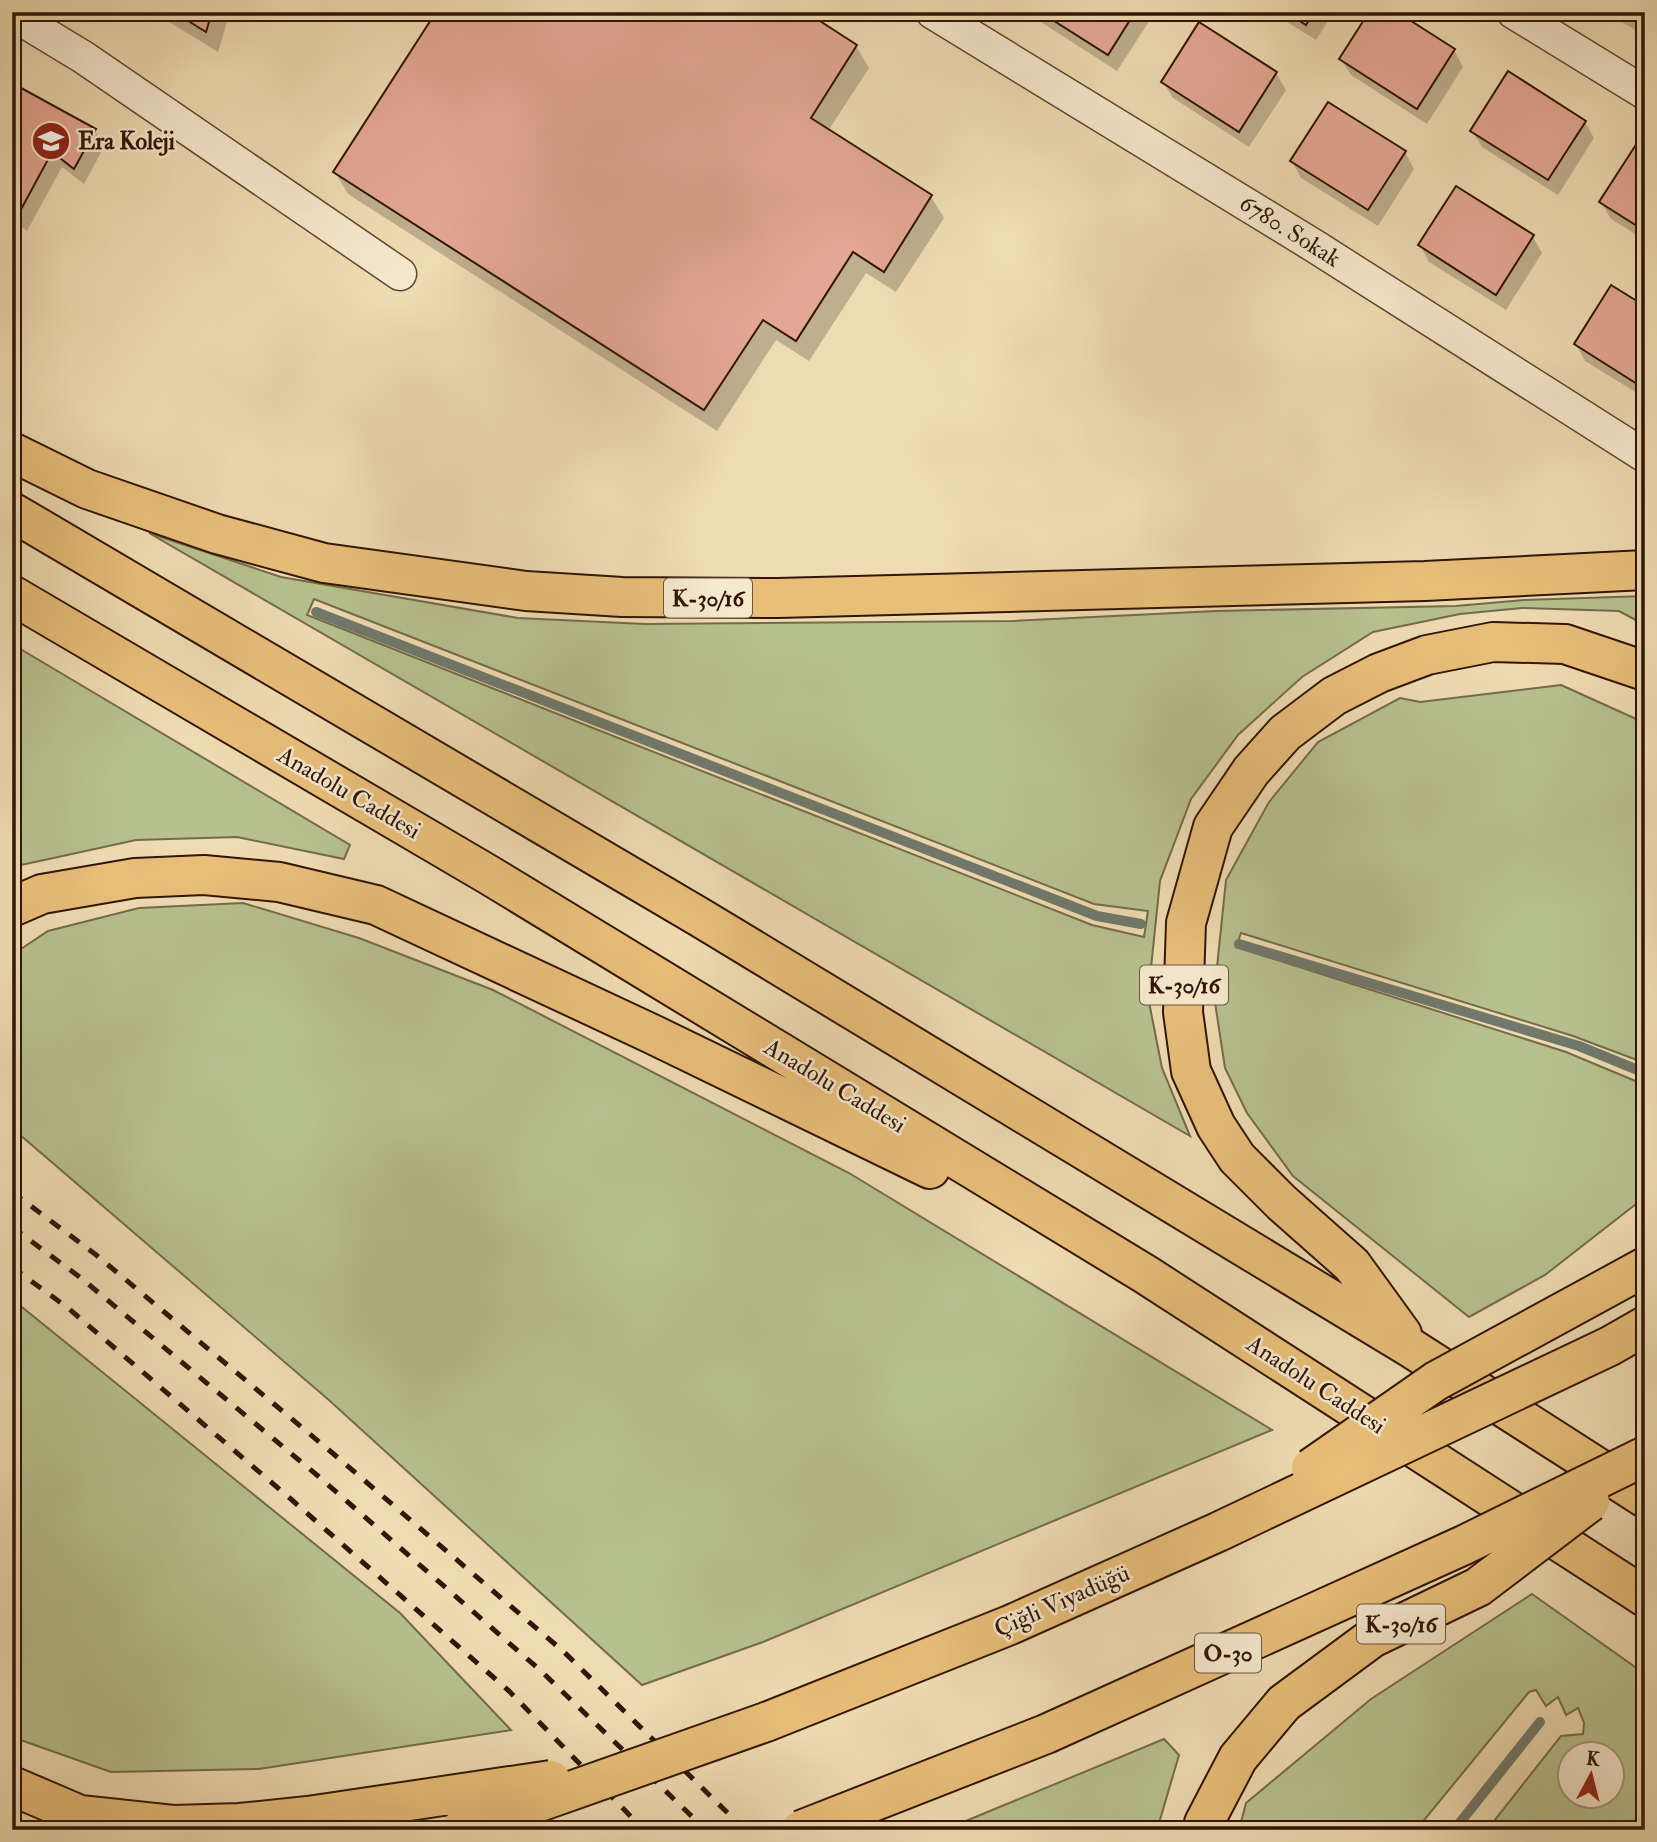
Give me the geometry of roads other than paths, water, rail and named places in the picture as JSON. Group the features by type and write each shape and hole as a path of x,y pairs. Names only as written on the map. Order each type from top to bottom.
{"highway":[{"name":"K-30/16","path":"12,452 87,489 244,541 324,562 526,592 622,597 778,598 1425,581 1645,570"},
{"path":"12,512 701,918 1411,1348 1645,1498"},
{"name":"Anadolu Caddesi","path":"12,595 489,875 1145,1274 1637,1595"},
{"name":"K-30/16","path":"1411,1348 1352,1265 1282,1203 1237,1158 1216,1126 1191,1071 1183,1012 1186,923 1213,827 1251,771 1285,733 1334,696 1379,673 1427,655 1493,642 1565,644 1645,671"},
{"path":"27,901 135,878 204,875 279,882 376,905 652,1034 1145,1274"},
{"path":"1218,1532 1436,1381 1645,1267"},
{"name":"Çiğli Viyadüğü","path":"460,1830 766,1723 1010,1625 1218,1532 1597,1352 1645,1326"},
{"name":"K-30/16","path":"1203,1830 1204,1823 1238,1758 1284,1703 1372,1638 1478,1587 1645,1458"},
{"name":"O-30","path":"801,1830 1059,1729 1464,1545 1645,1458"},
{"path":"12,1786 80,1815 173,1825 240,1823 322,1814 640,1767"}],"street":[{"name":"6780. Sokak","path":"932,12 1316,247 1645,456"},
{"path":"1513,12 1645,93"},
{"path":"12,14 83,57 400,274"}],"waterway":[{"path":"316,612 1097,916 1141,924"},
{"path":"1239,944 1579,1046 1645,1073"},
{"path":"1454,1830 1540,1722"}],"railway":[{"path":"12,1192 95,1254 564,1652 745,1830"},
{"path":"12,1227 81,1278 318,1476 541,1671 706,1830"},
{"path":"12,1267 68,1308 509,1691 644,1830"}],"place":[{"name":"Era Koleji","path":"51,141"}]}
